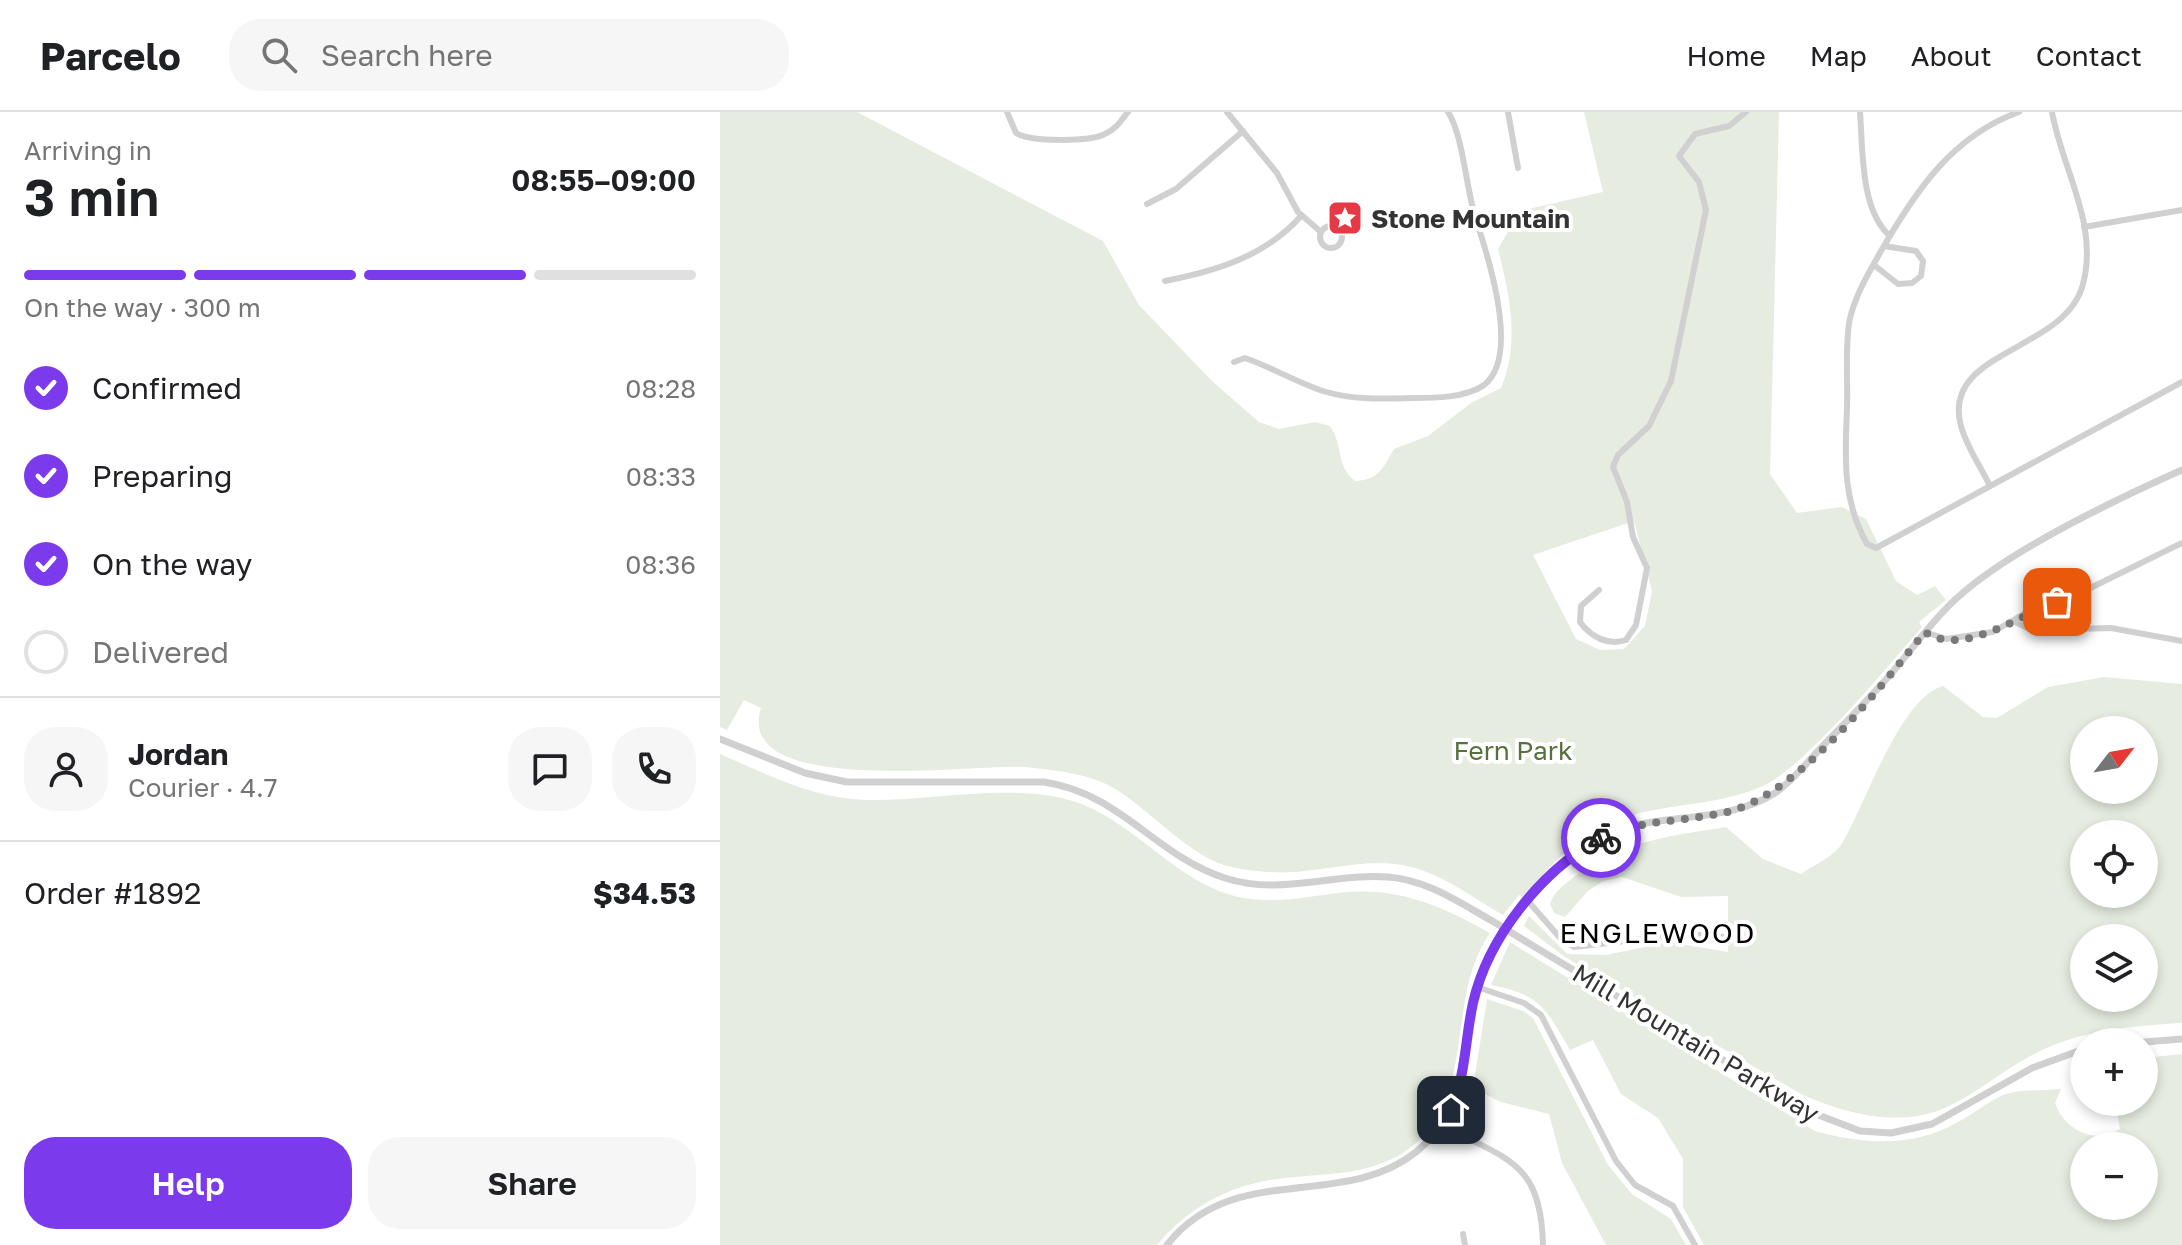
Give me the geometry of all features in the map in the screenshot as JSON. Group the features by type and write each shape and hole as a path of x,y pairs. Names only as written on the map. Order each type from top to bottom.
{"street":[{"path":"1007,112 1016,133 1028,139 1101,136 1115,128 1128,112"},
{"path":"1227,112 1277,173 1301,216 1321,232"},
{"path":"1234,362 1245,358 1344,397 1447,395 1473,390 1492,377 1499,362 1501,344 1496,294 1489,259 1465,182 1455,127 1448,112"},
{"path":"1508,112 1518,168"},
{"path":"1599,590 1581,606 1580,622 1598,638 1615,643 1626,640 1634,631 1647,583 1647,568 1633,537 1627,502 1613,467 1618,455 1649,426 1671,381 1706,210 1699,182 1679,156 1695,134 1729,126 1746,112"},
{"path":"1860,112 1875,216 1890,236"},
{"path":"2019,112 1989,125 1951,154 1918,190 1859,293 1849,323 1845,479 1852,513 1869,546 1876,548 2182,382"},
{"path":"1990,486 1961,428 1959,407 1963,393 1980,367 2051,329 2070,311 2084,282 2084,227 2080,203 2058,144 2052,112"},
{"path":"1147,204 1176,189 1243,131"},
{"path":"2084,227 2182,210"},
{"path":"1165,281 1243,259 1279,237 1301,216"},
{"path":"1874,265 1898,284 1912,283 1921,276 1923,261 1916,251 1884,246"},
{"path":"1167,1245 1193,1220 1242,1196 1378,1174 1417,1152 1442,1125 1460,1085 1477,987 1490,956 1528,901 1575,854 1604,836 1638,825 1729,812 1775,793 1865,703 1957,598 2001,566 2059,532 2182,470"},
{"path":"1925,632 1946,639 1981,636 2027,612 2094,587 2182,543"},
{"path":"2013,621 2032,630 2111,628 2182,641"},
{"name":"Mill Mountain Parkway","path":"720,739 805,773 847,782 1044,782 1070,788 1102,800 1195,865 1228,879 1278,886 1369,877 1406,880 1442,892 1808,1111 1860,1131 1891,1133 1932,1124 2032,1068 2070,1054"},
{"path":"1528,901 1562,940 1574,947 1686,934 1724,937"},
{"path":"1477,987 1524,1003 1541,1015 1616,1161 1635,1185 1673,1206 1695,1245"},
{"path":"2158,1041 2182,1039"},
{"path":"1442,1125 1506,1157 1525,1174 1540,1214 1543,1245"},
{"path":"1463,1234 1465,1245"}],"green space":[{"name":"Fern Park","path":"720,112 857,112 1103,241 1139,305 1212,381 1259,422 1279,429 1315,422 1330,426 1342,462 1355,481 1375,475 1394,449 1428,436 1471,403 1501,388 1512,337 1509,302 1498,249 1520,211 1603,192 1584,112 1779,112 1770,474 1797,513 1842,507 1866,519 1896,581 1917,595 1935,586 1946,600 1919,622 1922,627 1846,714 1781,775 1746,793 1657,809 1606,824 1567,851 1523,897 1519,895 1503,915 1444,880 1407,866 1368,863 1277,872 1241,869 1217,862 1186,844 1112,787 1081,775 1024,767 913,771 820,766 784,755 762,736 761,708 744,700 727,730 720,727","holes":["1634,521 1652,591 1645,626 1624,649 1600,650 1576,639 1533,555"]},
{"path":"2104,677 2182,684 2182,1023 2124,1028 2070,1028 2070,1039 2034,1054 1945,1108 1909,1117 1873,1116 1837,1108 1803,1095 1565,957 1524,926 1529,916 1567,954 1606,955 1669,942 1728,952 1728,896 1681,897 1622,877 1603,881 1588,891 1565,917 1554,913 1550,904 1563,886 1609,855 1646,842 1726,827 1763,859 1801,874 1841,845 1897,732 1927,695 1943,686 1983,717 1997,718 2048,687"},
{"path":"720,754 811,791 849,799 1006,793 1060,798 1106,816 1185,872 1227,894 1275,900 1348,892 1386,893 1422,901 1473,924 1490,933 1468,985 1454,1068 1447,1095 1435,1120 1417,1142 1402,1154 1368,1168 1260,1182 1226,1193 1196,1209 1157,1245 720,1245"},
{"path":"1510,942 1815,1131 1851,1139 1888,1141 1924,1136 1958,1122 2006,1094 2061,1089 2055,1103 2059,1112 2082,1132 2070,1132 2070,1220 2158,1220 2158,1132 2114,1132 2120,1129 2118,1116 2158,1116 2158,1057 2182,1054 2182,1245 1704,1245 1683,1207 1683,1159 1658,1118 1621,1094 1593,1040 1570,1050 1540,1005 1508,989 1491,985"},
{"path":"1487,999 1523,1011 1533,1018 1608,1165 1632,1194 1671,1219 1686,1245 1606,1245 1562,1163 1549,1114 1501,1102 1473,1088"}],"way so far":[{"path":"1601,838 1638,825 1729,812 1775,793 1865,703 1925,632 1939,639 1981,636 2027,612 2057,602"}],"place":[{"name":"Stone Mountain","path":"1345,218"}],"district":[{"name":"ENGLEWOOD","path":"1658,932"}],"route":[{"path":"1451,1110 1464,1070 1473,1003 1490,956 1511,922 1542,884 1575,854 1601,838"}]}
